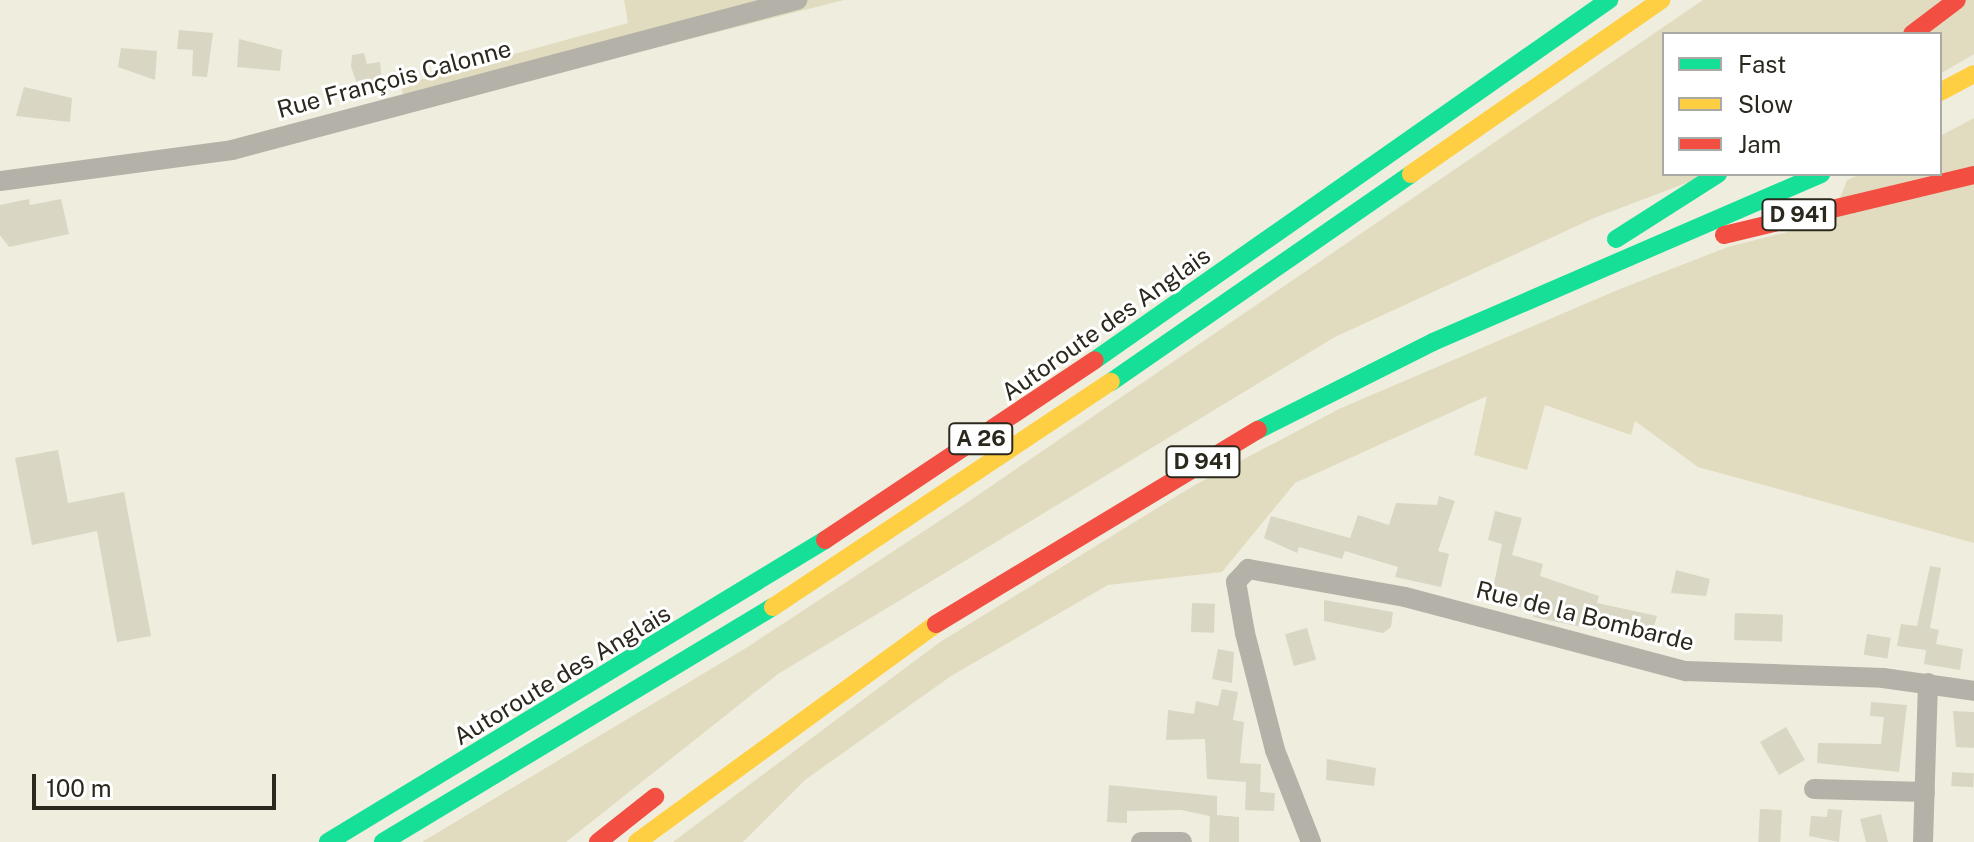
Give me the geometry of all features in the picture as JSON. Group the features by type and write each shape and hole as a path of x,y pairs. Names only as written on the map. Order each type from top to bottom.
{"highway":[{"name":"Autoroute des Anglais","path":"328,842 657,647 954,458 1609,0"},
{"name":"A 26","path":"383,842 679,668 970,480 1661,0"},
{"path":"1915,32 1957,0"},
{"path":"1942,91 1974,74"},
{"path":"1942,115 1974,98"},
{"name":"D 941","path":"1626,259 1974,175"},
{"name":"D 941","path":"1616,239 1715,176"},
{"name":"D 941","path":"1573,257 1764,176"},
{"name":"D 941","path":"637,842 900,646 1076,534 1272,423 1626,259 1816,176"},
{"path":"598,842 672,783"}],"street":[{"name":"Rue François Calonne","path":"0,181 232,150 797,0"},
{"name":"Rue de la Bombarde","path":"1311,842 1275,750 1238,576 1263,568 1405,597 1686,671 1928,683 1974,691"},
{"path":"1923,842 1928,683"},
{"path":"1814,789 1925,792"},
{"path":"1141,842 1182,842"}],"shaded area":[{"path":"624,0 844,0 406,111 401,85 628,23"},
{"path":"1703,0 1974,0 1974,54 1942,73 1942,32 1662,32 1662,176 1705,176 1594,218 1335,337 778,674 566,842 422,842 746,648 959,508"},
{"path":"1974,118 1974,543 1698,467 1635,421 1631,435 1545,405 1527,470 1474,455 1487,396 1295,483 1222,572 1108,585 951,676 805,780 743,842 673,842 940,642 1193,486 1341,408 1620,289 1728,247 1831,221 1847,180 1856,176 1942,176 1942,135"}],"building":[{"path":"179,30 213,33 207,77 192,76 193,50 177,49"},
{"path":"239,39 282,50 280,71 237,67"},
{"path":"121,48 157,51 155,80 118,67"},
{"path":"364,53 367,64 380,62 382,82 371,84 373,95 362,98 351,67 352,55"},
{"path":"24,87 72,98 70,122 16,116"},
{"path":"29,199 30,205 61,199 69,234 9,247 0,235 0,205"},
{"path":"58,450 68,503 124,492 151,636 117,642 97,531 32,545 15,458"},
{"path":"1439,496 1455,501 1438,551 1449,554 1441,587 1395,577 1398,567 1345,551 1342,559 1299,547 1297,553 1264,538 1271,516 1350,538 1358,515 1389,525 1396,503 1437,505"},
{"path":"1495,511 1522,518 1512,555 1543,564 1540,576 1599,596 1597,603 1657,616 1650,641 1533,617 1534,611 1491,599 1502,544 1488,540"},
{"path":"1930,566 1941,568 1930,628 1939,630 1936,644 1963,649 1960,670 1924,664 1926,650 1897,646 1901,624 1917,626"},
{"path":"1676,570 1710,579 1706,596 1671,593"},
{"path":"1324,600 1393,612 1391,627 1383,633 1324,621"},
{"path":"1192,603 1215,604 1214,633 1191,632"},
{"path":"1735,613 1783,615 1782,642 1734,640"},
{"path":"1307,628 1316,660 1294,666 1285,634"},
{"path":"1867,634 1891,638 1887,658 1864,655"},
{"path":"1218,649 1234,652 1232,683 1212,679"},
{"path":"1222,689 1238,692 1233,720 1244,722 1240,763 1261,764 1260,792 1275,793 1274,811 1245,810 1246,782 1207,779 1205,739 1166,740 1168,710 1194,714 1196,701 1218,706"},
{"path":"1871,702 1907,705 1899,772 1817,763 1818,743 1881,744 1884,717 1870,716"},
{"path":"1953,711 1974,712 1974,748 1956,747"},
{"path":"1786,727 1805,760 1779,775 1760,742"},
{"path":"1327,759 1376,768 1374,786 1326,780"},
{"path":"1952,772 1974,773 1973,787 1951,786"},
{"path":"1109,785 1217,796 1217,815 1239,817 1239,842 1209,842 1210,816 1181,810 1127,811 1127,823 1107,822"},
{"path":"1760,809 1782,810 1780,842 1758,842"},
{"path":"1828,809 1842,810 1839,842 1809,836 1811,816 1827,817"},
{"path":"1881,814 1888,842 1866,842 1860,819"}],"traffic: fast":[{"path":"1095,360 1609,0"},
{"path":"1111,382 1411,174"},
{"path":"1616,239 1715,176"},
{"path":"1258,430 1433,342 1816,176"},
{"path":"328,842 825,540"},
{"path":"383,842 773,607"}],"traffic: slow":[{"path":"1411,174 1661,0"},
{"path":"1942,91 1974,74"},
{"path":"773,607 1111,382"},
{"path":"637,842 936,624"}],"traffic: jam":[{"path":"1915,32 1957,0"},
{"path":"1724,235 1974,175"},
{"path":"825,540 1095,360"},
{"path":"936,624 1258,430"},
{"path":"598,842 655,797"}]}
